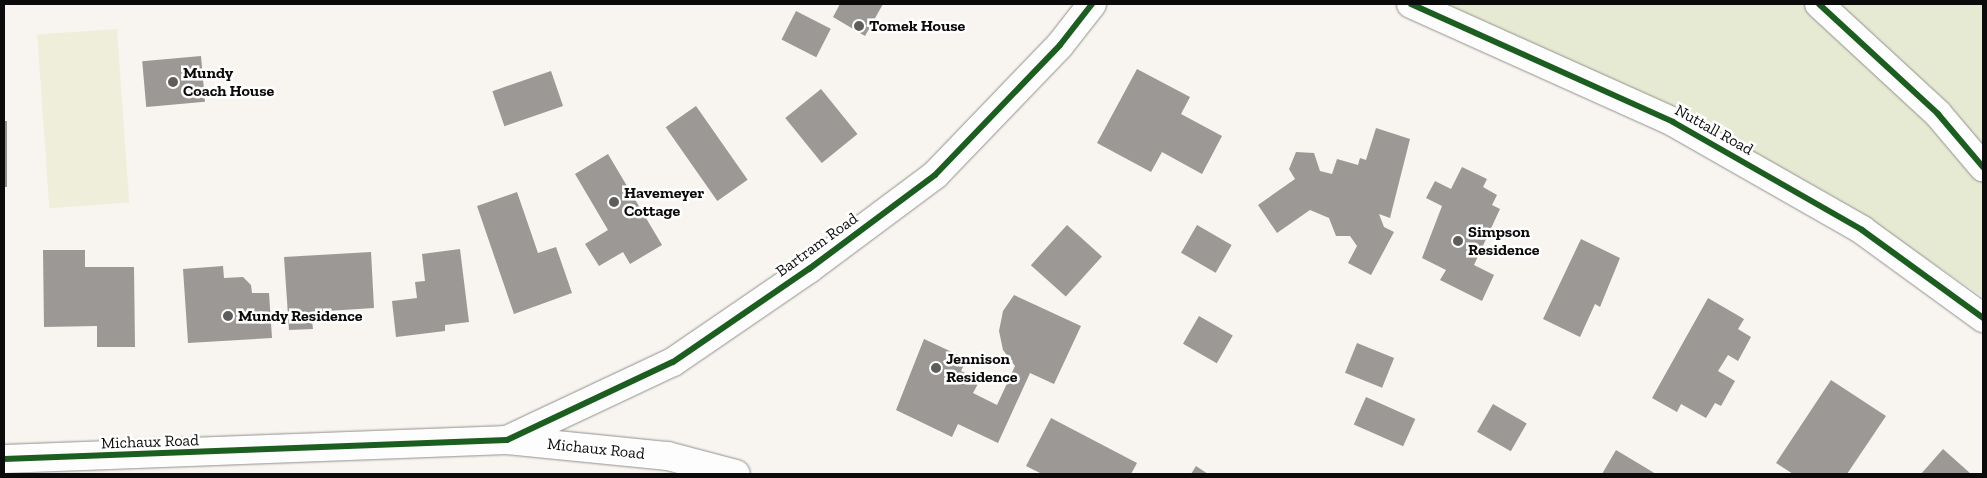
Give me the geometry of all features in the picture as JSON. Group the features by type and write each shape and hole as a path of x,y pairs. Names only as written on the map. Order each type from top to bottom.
{"street":[{"name":"Bartram Road","path":"507,440 673,362 841,245 935,175 1060,45 1092,4"},
{"name":"Nuttall Road","path":"1411,4 1673,122 1862,230 1983,318"},
{"path":"1819,4 1938,114 1983,167"},
{"name":"Michaux Road","path":"4,459 507,440 668,456 736,474"}],"green space":[{"path":"1446,4 1983,4 1983,297 1836,198 1673,108"},
{"path":"117,29 129,203 49,208 37,35"}],"building":[{"name":"Tomek House","path":"840,4 883,4 865,36 833,17"},
{"path":"796,11 831,29 816,57 781,40"},
{"name":"Mundy Coach House","path":"201,56 205,102 146,107 142,61"},
{"path":"1137,69 1190,97 1181,114 1222,136 1202,174 1162,152 1151,172 1097,143"},
{"path":"551,71 563,106 504,126 492,91"},
{"path":"821,89 858,134 822,163 785,118"},
{"path":"696,106 748,180 717,201 666,127"},
{"path":"4,121 7,121 7,187 4,187"},
{"path":"1376,128 1410,139 1390,218 1379,214 1384,227 1394,232 1371,275 1348,263 1357,246 1350,236 1336,236 1329,218 1310,210 1277,233 1258,205 1295,179 1289,169 1296,152 1314,153 1320,171 1332,174 1337,159 1358,165 1360,158 1366,160"},
{"name":"Havemeyer Cottage","path":"608,154 662,245 630,264 623,252 599,266 585,244 608,230 575,174"},
{"name":"Simpson Residence","path":"1462,167 1487,179 1483,187 1497,195 1492,205 1500,209 1474,265 1494,275 1482,301 1440,280 1446,270 1422,258 1442,206 1426,198 1435,181 1451,189"},
{"path":"517,192 538,253 556,247 572,293 514,314 477,206"},
{"path":"1067,225 1102,256 1066,297 1031,265"},
{"path":"1197,225 1232,245 1216,273 1181,253"},
{"path":"1581,239 1620,258 1600,307 1595,304 1580,337 1543,319"},
{"path":"460,249 469,322 445,325 445,331 396,337 392,301 417,298 415,282 425,281 422,254"},
{"path":"43,250 85,250 85,267 134,267 135,347 97,347 97,326 44,327"},
{"path":"371,252 374,308 311,312 313,329 289,330 284,257"},
{"name":"Mundy Residence","path":"223,266 224,278 243,277 251,285 252,293 269,293 272,338 188,343 183,269"},
{"name":"Jennison Residence","path":"1014,295 1081,326 1054,384 1030,373 998,443 958,424 952,437 896,410 924,339 967,359 961,371 980,380 973,393 997,405 1015,366 1003,350 999,331 1003,311"},
{"path":"1708,298 1744,319 1738,329 1751,337 1738,361 1728,355 1718,371 1735,381 1721,406 1715,403 1706,418 1681,404 1677,412 1652,398"},
{"path":"1199,316 1233,336 1217,363 1183,344"},
{"path":"1357,343 1394,358 1382,388 1345,373"},
{"path":"1831,380 1886,416 1847,474 1793,474 1776,463"},
{"path":"1366,397 1415,419 1403,446 1354,424"},
{"path":"1493,404 1527,424 1511,451 1477,432"},
{"path":"1051,418 1137,463 1131,474 1042,474 1026,466"},
{"path":"1943,449 1971,474 1921,474"},
{"path":"1616,450 1656,474 1602,474"},
{"path":"1196,466 1208,474 1191,474"}],"cycle path":[{"path":"4,459 507,440 673,362 809,269 935,175 1060,45 1092,4"},
{"path":"1411,4 1673,122 1862,230 1983,318"},
{"path":"1819,4 1938,114 1983,167"}],"place":[{"name":"Tomek House","path":"859,26"},
{"name":"Mundy Coach House","path":"173,82"},
{"name":"Havemeyer Cottage","path":"614,202"},
{"name":"Simpson Residence","path":"1458,241"},
{"name":"Mundy Residence","path":"228,316"},
{"name":"Jennison Residence","path":"936,368"}]}
